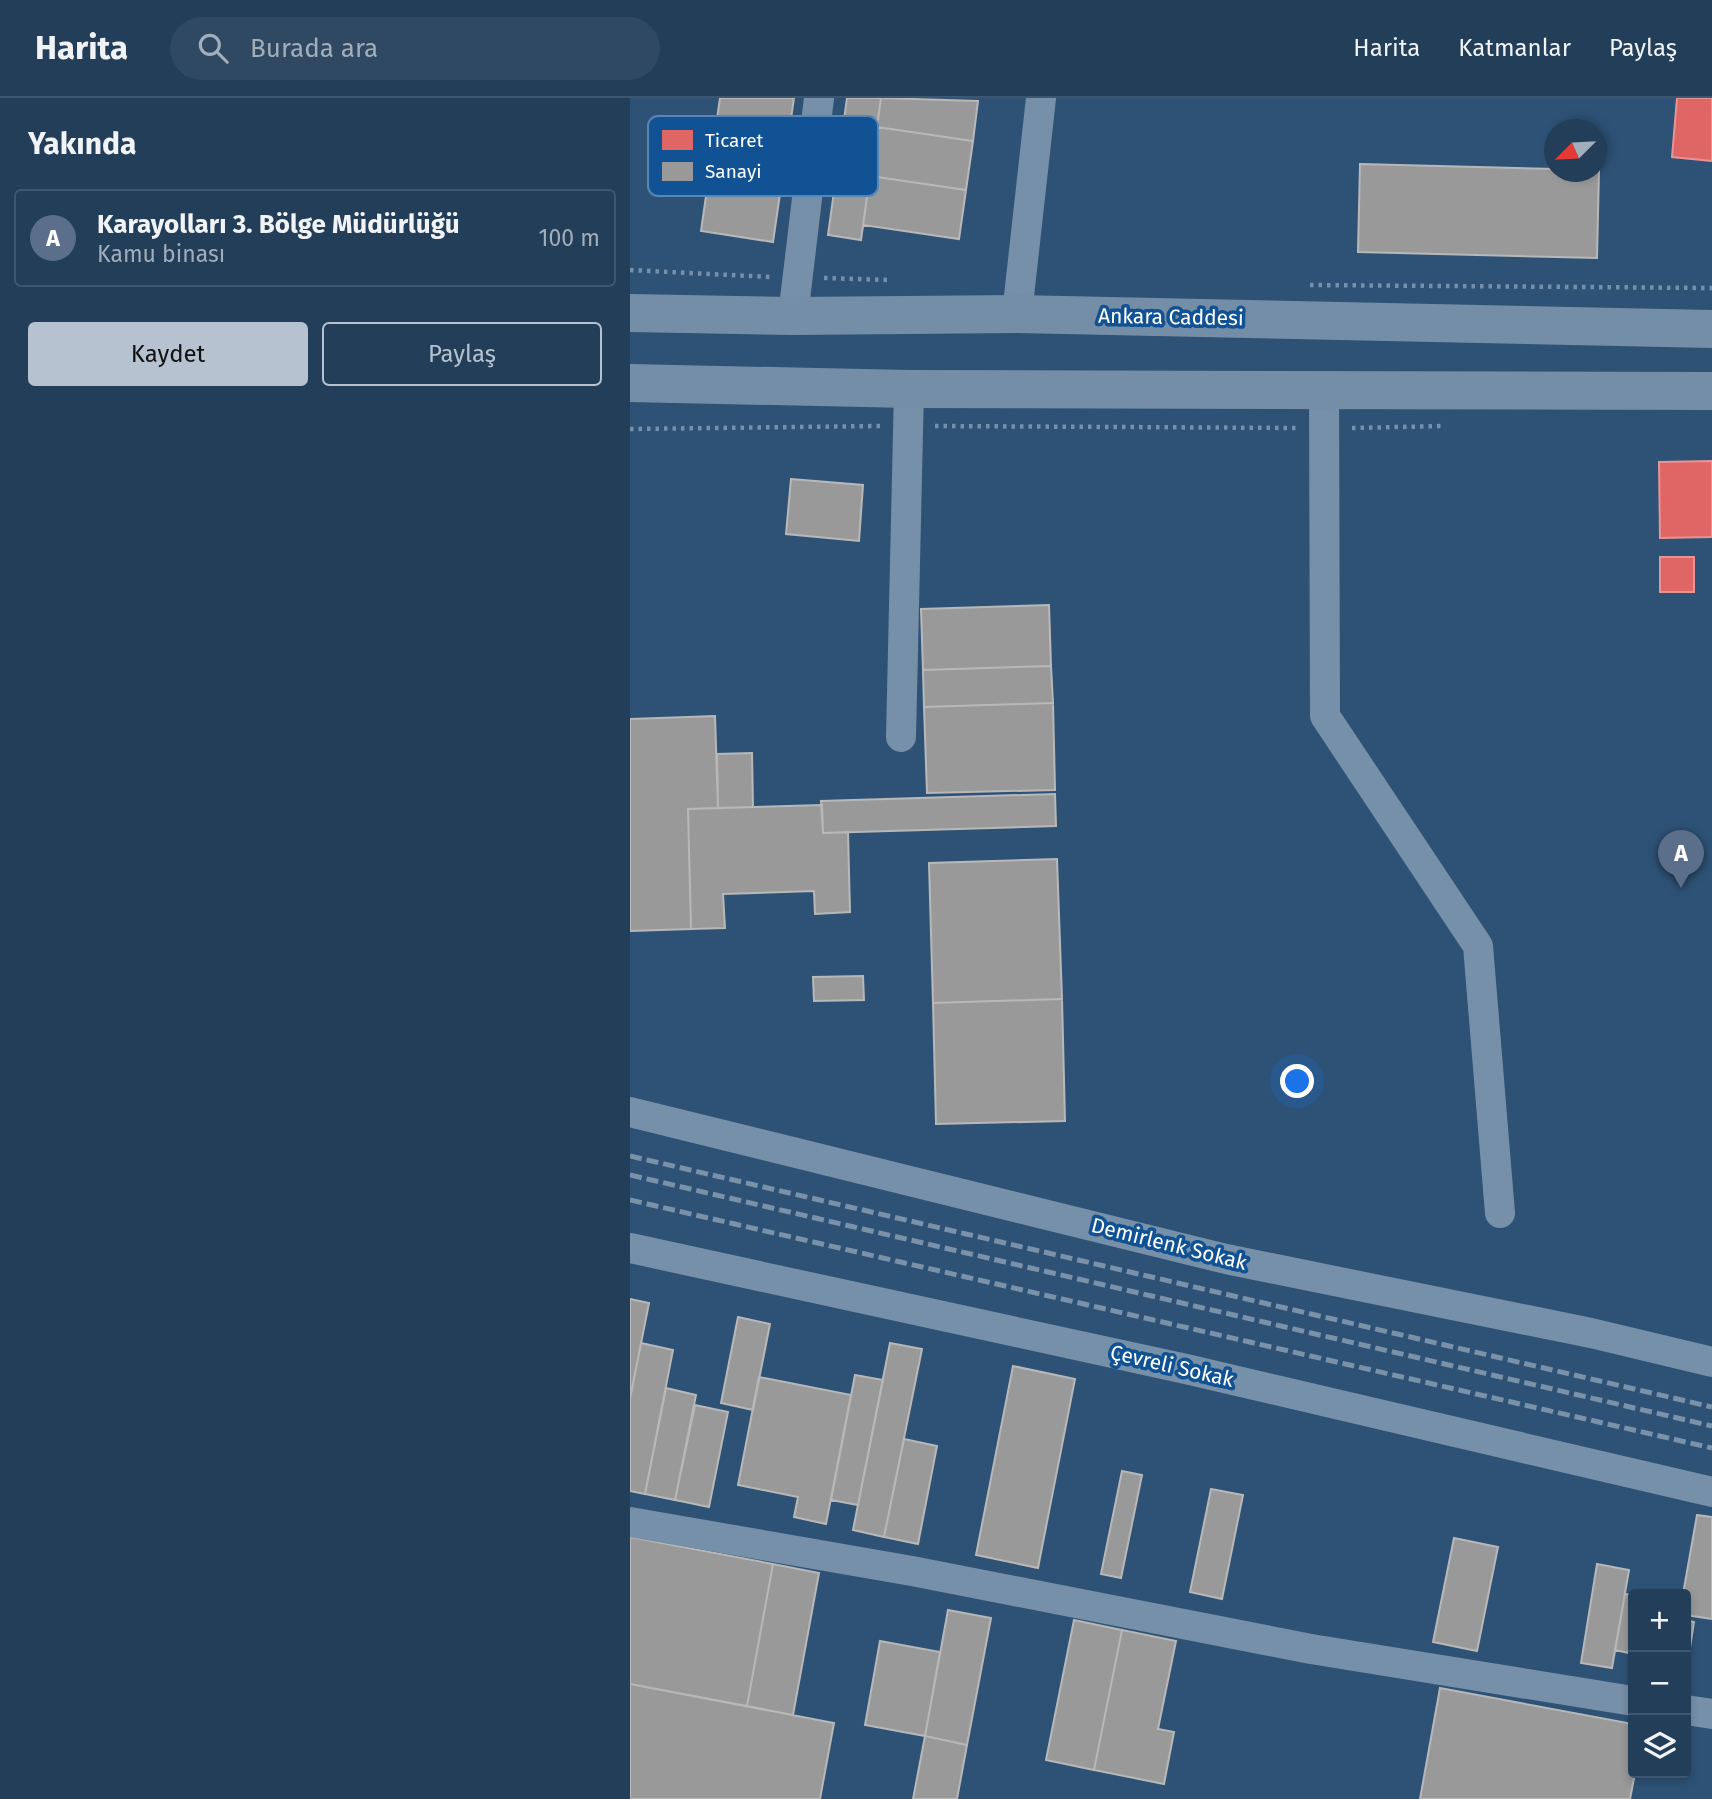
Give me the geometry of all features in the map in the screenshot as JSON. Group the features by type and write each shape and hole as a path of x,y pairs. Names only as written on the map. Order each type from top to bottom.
{"main road":[{"name":"Ankara Caddesi","path":"630,313 793,316 1017,314 1712,330"},
{"path":"630,383 908,408 1324,388 1712,391"}],"street":[{"path":"817,116 819,98"},
{"path":"1017,314 1041,98"},
{"path":"793,316 807,196"},
{"path":"1324,388 1325,716 1478,946 1500,1213"},
{"path":"901,737 908,408"},
{"name":"Demirlenk Sokak","path":"630,1112 1226,1259 1591,1333 1712,1362"},
{"name":"Çevreli Sokak","path":"630,1248 1186,1369 1712,1492"},
{"path":"630,1522 912,1571 1311,1649 1628,1700"},
{"path":"1691,1711 1712,1714"}],"path":[{"path":"630,429 908,408 1324,428 1452,426"}],"building: Ticaret":[{"path":"1677,98 1712,98 1712,161 1672,157"},
{"path":"1712,461 1712,537 1660,538 1659,462"},
{"path":"1660,557 1694,557 1694,592 1660,592"}],"building: Sanayi":[{"path":"720,98 794,98 791,116 717,116"},
{"path":"847,98 881,98 878,119 878,116 845,116"},
{"path":"881,98 978,101 973,141 878,127"},
{"path":"878,127 973,141 966,190 878,177"},
{"path":"1360,164 1544,169 1544,182 1599,182 1597,258 1358,252"},
{"path":"878,177 966,190 959,239 863,225 867,196 878,196"},
{"path":"706,196 780,196 773,242 701,231"},
{"path":"833,196 867,196 861,240 828,235"},
{"path":"791,479 863,485 859,541 786,534"},
{"path":"1049,605 1051,666 923,670 921,609"},
{"path":"1051,666 1053,703 924,707 923,670"},
{"path":"1053,703 1055,790 927,793 924,707"},
{"path":"715,716 718,808 688,809 691,929 630,931 630,719"},
{"path":"752,753 753,807 718,808 717,754"},
{"path":"1055,794 1056,826 823,833 821,801"},
{"path":"822,805 823,833 848,832 850,912 815,914 814,891 723,894 725,928 691,929 688,809"},
{"path":"1057,859 1062,999 933,1003 929,863"},
{"path":"863,976 864,1000 814,1001 813,977"},
{"path":"1062,999 1065,1121 936,1124 933,1003"},
{"path":"630,1299 649,1303 630,1399"},
{"path":"738,1317 770,1324 753,1410 721,1403"},
{"path":"641,1343 673,1350 645,1494 630,1491 630,1399"},
{"path":"890,1343 922,1349 884,1537 853,1530"},
{"path":"1013,1366 1075,1379 1038,1568 976,1555"},
{"path":"855,1375 883,1380 858,1505 831,1500"},
{"path":"759,1377 851,1395 826,1524 794,1517 798,1497 738,1485"},
{"path":"666,1388 696,1395 675,1500 645,1494"},
{"path":"695,1405 728,1412 709,1507 675,1500"},
{"path":"904,1439 937,1446 918,1544 884,1537"},
{"path":"1122,1471 1142,1475 1121,1578 1101,1574"},
{"path":"1211,1489 1243,1495 1222,1599 1190,1592"},
{"path":"1697,1515 1712,1517 1712,1619 1691,1616 1691,1589 1684,1589"},
{"path":"630,1537 773,1564 747,1706 630,1684"},
{"path":"1454,1538 1498,1547 1477,1651 1433,1642"},
{"path":"773,1564 819,1573 793,1715 747,1706"},
{"path":"1597,1564 1629,1570 1612,1668 1581,1663"},
{"path":"1625,1594 1628,1594 1628,1653 1615,1650"},
{"path":"948,1610 991,1618 967,1745 925,1736"},
{"path":"1074,1620 1122,1630 1094,1770 1046,1760"},
{"path":"1122,1630 1176,1641 1158,1729 1174,1732 1164,1784 1094,1770"},
{"path":"880,1641 940,1652 925,1736 865,1725"},
{"path":"630,1684 834,1723 820,1799 630,1799"},
{"path":"1440,1688 1628,1723 1628,1778 1634,1778 1630,1799 1420,1799"},
{"path":"925,1736 967,1745 957,1799 913,1799"}],"railway":[{"path":"630,1156 1712,1407"},
{"path":"630,1175 1712,1426"},
{"path":"630,1200 1712,1448"}],"place":[{"name":"Karayolları 3. Bölge Müdürlüğü","path":"1681,888"}]}
